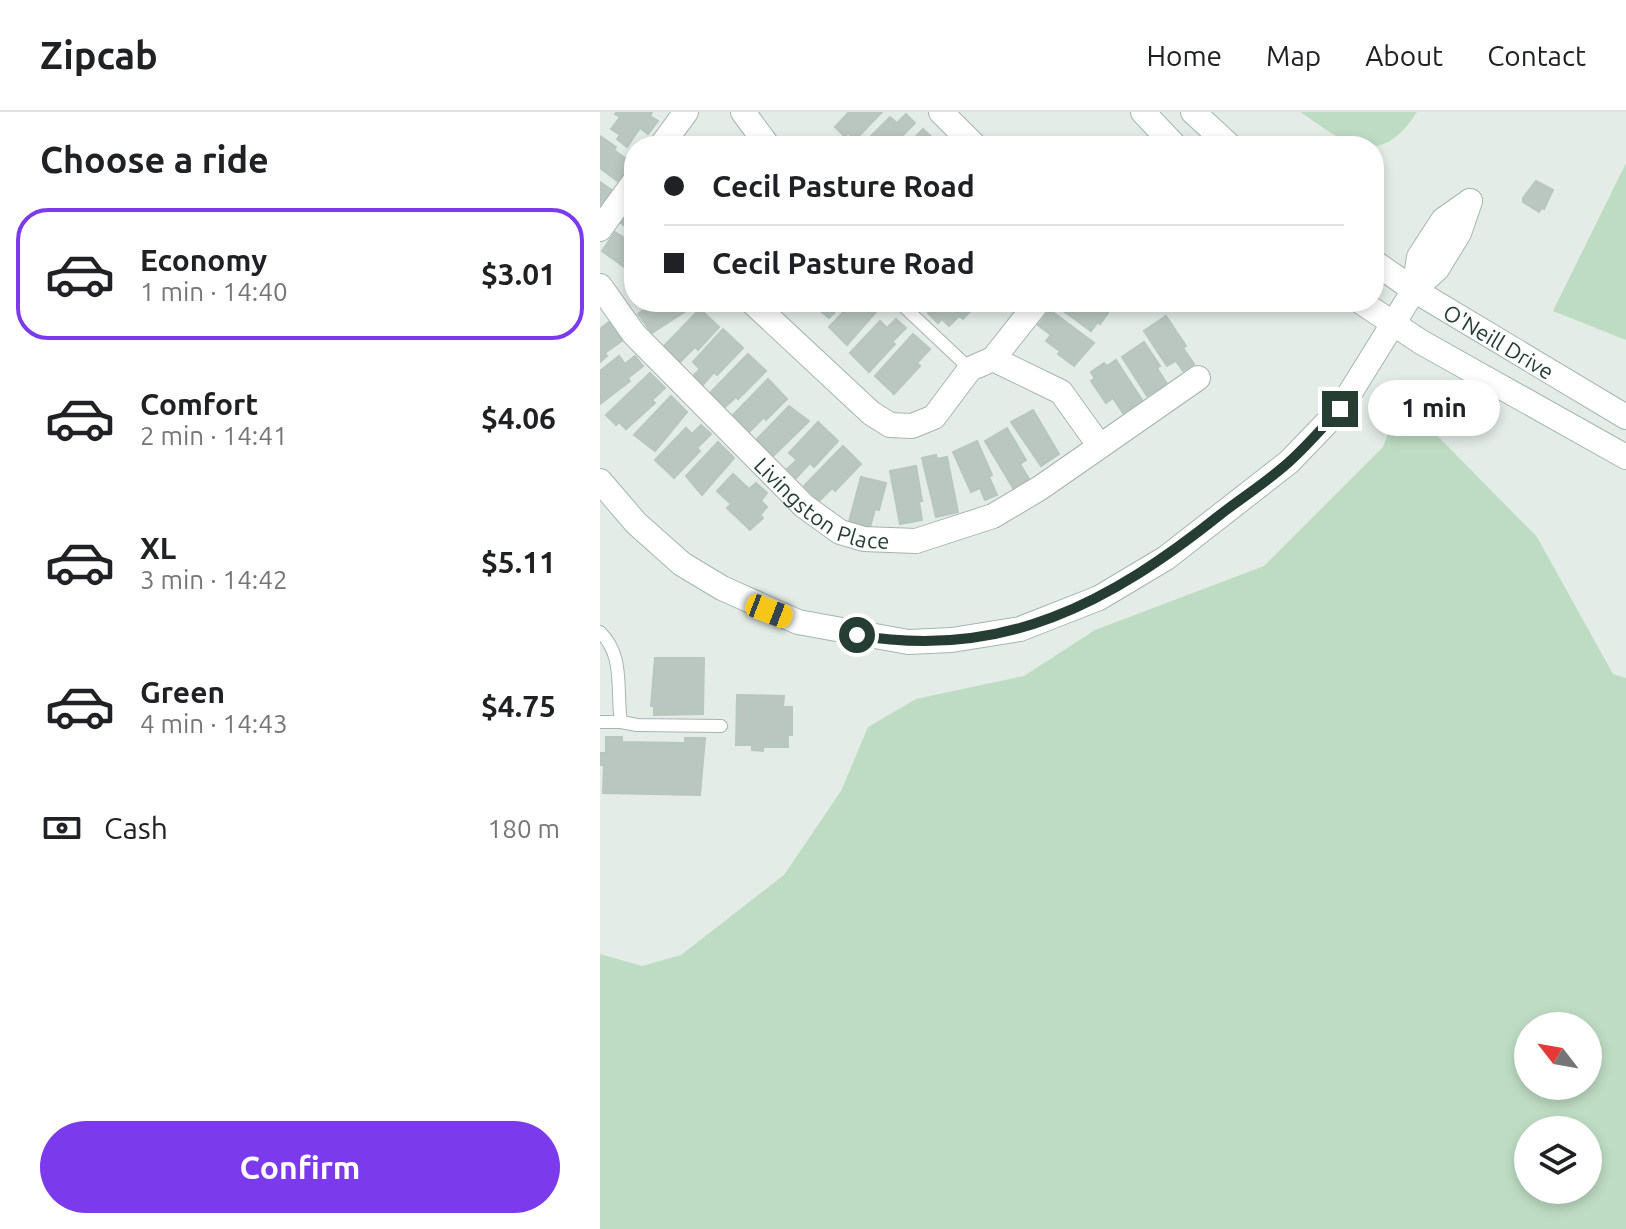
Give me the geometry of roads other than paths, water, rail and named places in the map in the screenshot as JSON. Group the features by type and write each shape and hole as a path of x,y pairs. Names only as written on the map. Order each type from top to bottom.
{"street":[{"path":"668,136 686,112"},
{"path":"743,112 761,136"},
{"path":"941,112 965,136"},
{"path":"1143,112 1166,136"},
{"path":"1193,112 1219,136"},
{"path":"600,229 624,196"},
{"name":"O'Neill Drive","path":"1384,269 1626,417"},
{"name":"Livingston Place","path":"600,286 634,334 804,506 840,532 864,539 916,541 993,516 1040,488 1198,378"},
{"path":"600,481 636,523 682,564 722,588 798,622 908,642 952,640 1020,629 1099,598 1166,558 1289,462 1340,409 1414,290"},
{"path":"763,312 871,413 890,425 912,426 934,417 970,369 993,359 1030,312"},
{"name":"O'Neill Drive","path":"1376,312 1421,342 1626,457"},
{"path":"993,359 1061,392 1099,445"}],"lane":[{"path":"910,312 970,369"},
{"path":"600,632 608,639 619,663 621,722"},
{"path":"600,722 721,726"}]}
